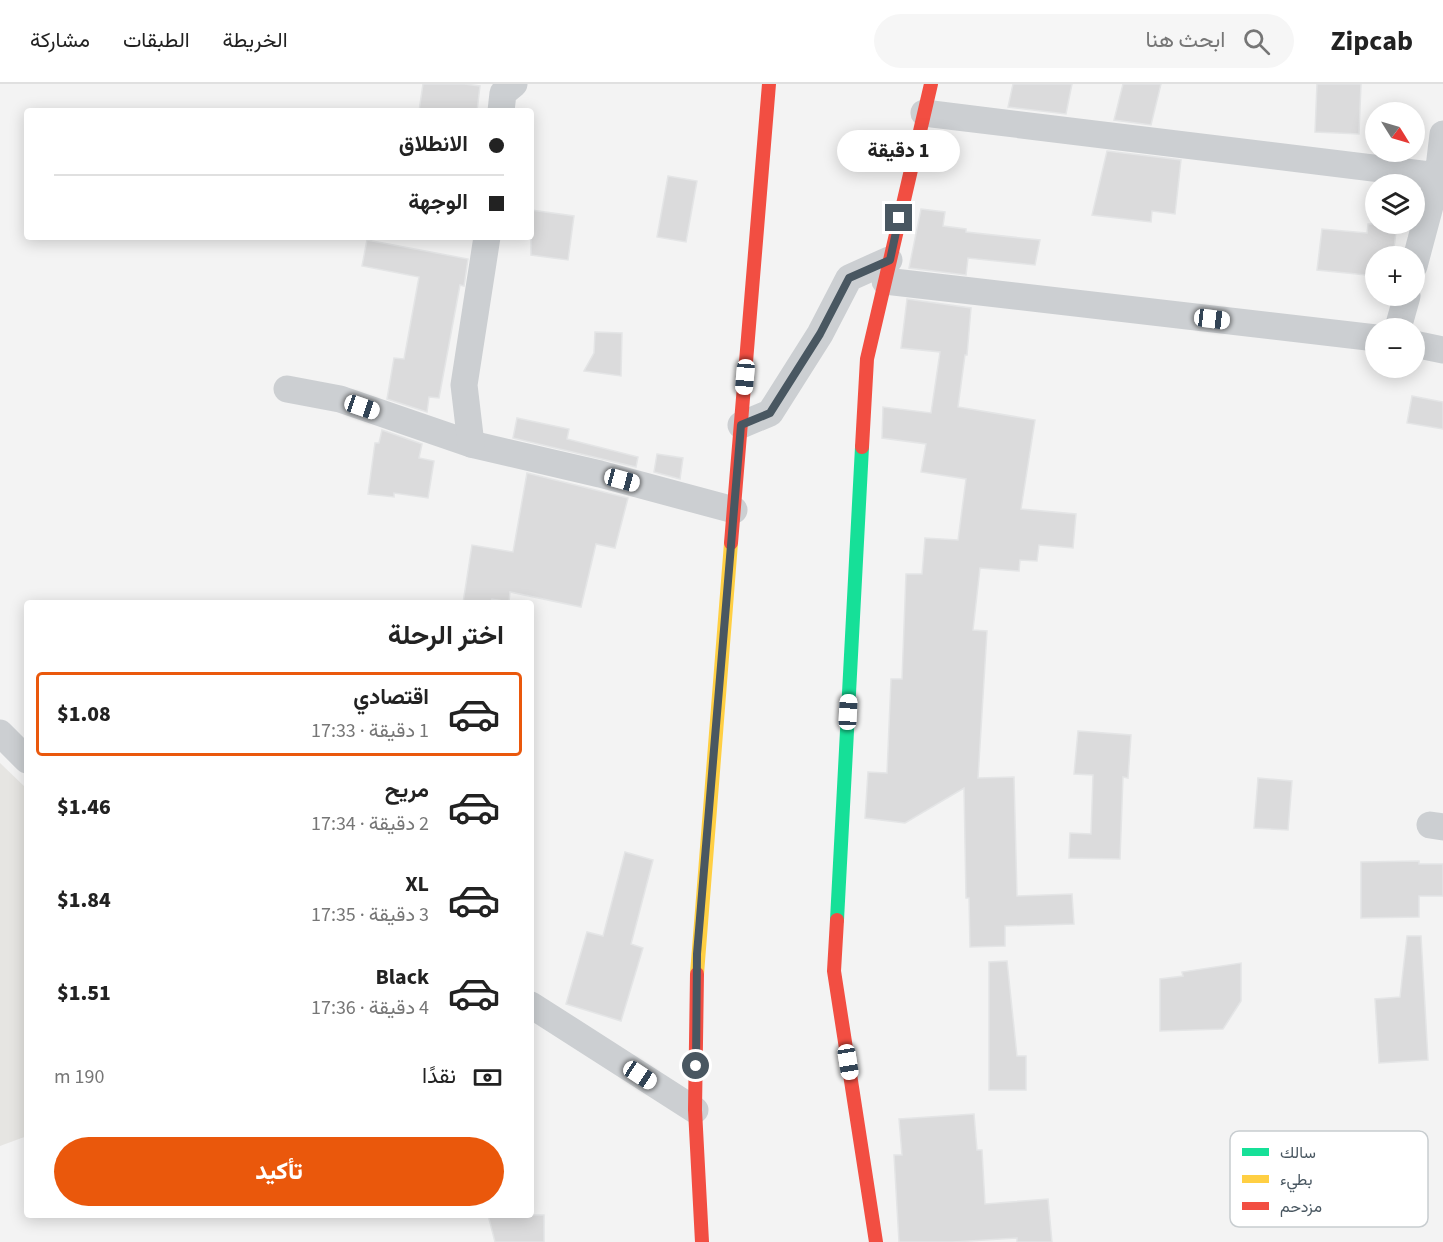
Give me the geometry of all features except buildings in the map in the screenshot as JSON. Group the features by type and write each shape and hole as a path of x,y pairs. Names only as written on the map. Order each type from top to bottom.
{"main road":[{"path":"702,1242 695,1110 697,954 769,84"},
{"path":"876,1242 834,972 867,359 931,84"}],"street":[{"path":"501,108 503,93 514,84"},
{"path":"924,113 1438,176"},
{"path":"1419,246 1438,176 1443,134"},
{"path":"471,444 464,385 487,240"},
{"path":"741,425 770,413 820,334 849,278 887,271 1365,336"},
{"path":"1425,346 1443,350"},
{"path":"287,389 340,399 471,444 600,474 734,510"},
{"path":"0,734 24,757"},
{"path":"534,1007 695,1110"}],"shaded area":[{"path":"0,763 24,786 24,1137 0,1146"}],"traffic: fast":[{"path":"837,920 862,447"}],"traffic: slow":[{"path":"697,974 731,543"}],"traffic: jam":[{"path":"731,543 769,84"},
{"path":"862,447 867,359 931,84"},
{"path":"837,920 834,971 876,1242"},
{"path":"697,974 695,1110 702,1242"}],"route":[{"path":"696,1066 697,954 741,425 770,413 820,334 849,278 890,260 899,218"}]}
